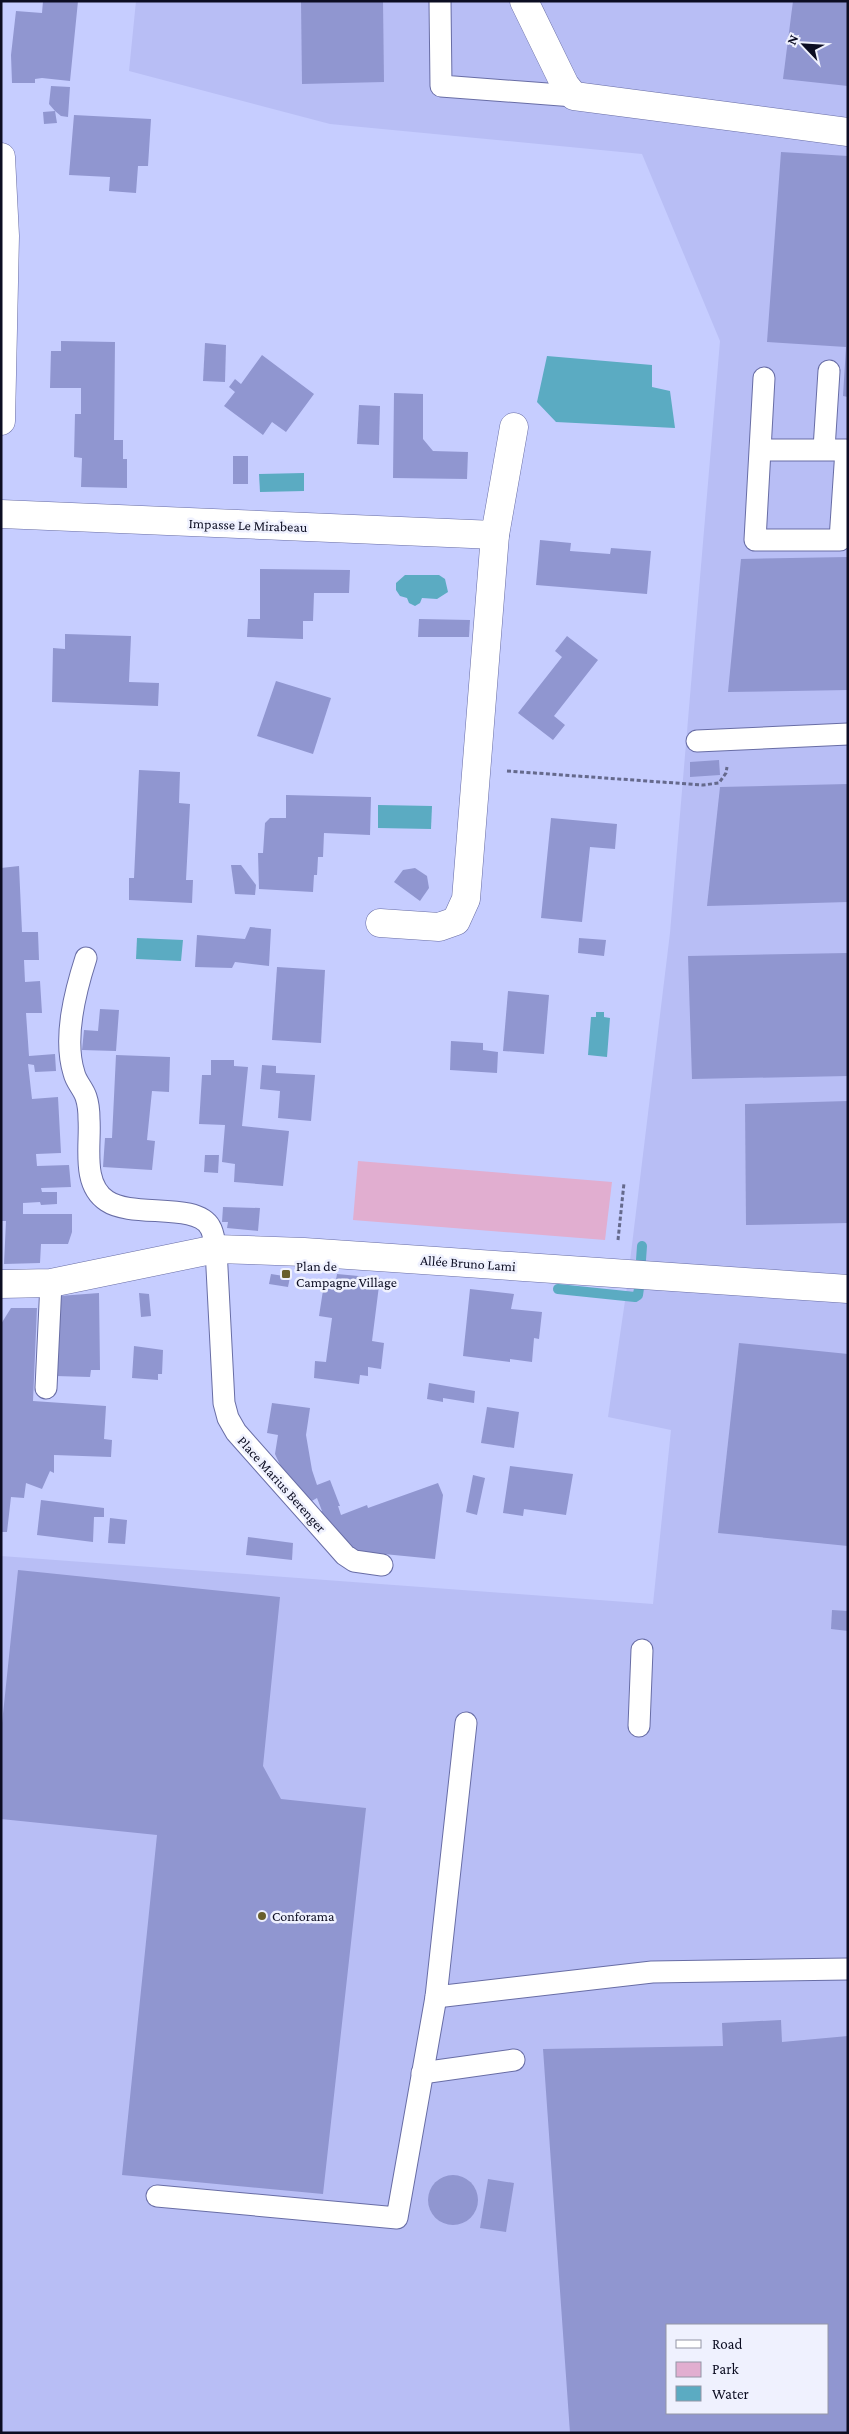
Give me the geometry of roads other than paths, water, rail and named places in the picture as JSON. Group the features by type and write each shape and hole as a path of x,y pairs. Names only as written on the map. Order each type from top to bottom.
{"street":[{"path":"524,1 565,85 574,96 848,132"},
{"path":"1,157 6,236 1,421"},
{"path":"380,923 439,927 456,922 466,899 496,535 514,427"},
{"name":"Impasse Le Mirabeau","path":"1,514 496,535"},
{"name":"Allée Bruno Lami","path":"1,1284 51,1283 216,1249 323,1253 848,1289"}],"lane":[{"path":"440,1 441,86 574,96"},
{"path":"824,449 829,371"},
{"path":"760,450 846,450 840,540 755,540 760,450 764,378"},
{"path":"697,741 848,734"},
{"name":"Place Marius Berenger","path":"86,958 73,997 70,1052 74,1074 86,1097 89,1120 88,1164 93,1183 105,1200 124,1209 198,1216 210,1227 216,1249 224,1403 228,1418 236,1432 345,1555 354,1561 382,1566"},
{"path":"46,1388 51,1283"},
{"path":"639,1726 642,1650"},
{"path":"157,2196 397,2218 436,1997 466,1723"},
{"path":"436,1997 652,1972 848,1969"},
{"path":"422,2073 514,2060"}],"water":[{"path":"547,356 652,365 652,387 670,391 675,428 556,422 537,402"},
{"path":"304,473 304,491 260,492 259,474"},
{"path":"405,575 439,575 445,579 448,592 437,599 422,598 420,603 415,606 409,603 407,598 400,596 396,590 396,583"},
{"path":"378,805 432,806 431,829 378,828"},
{"path":"137,938 183,940 181,961 136,959"},
{"path":"596,1012 604,1012 604,1017 610,1018 607,1057 588,1055 591,1017 596,1017"}],"waterway":[{"path":"641,1260 642,1246"},
{"path":"558,1289 635,1297 638,1295 639,1288"}],"place":[{"name":"Plan de Campagne Village","path":"286,1274"},
{"name":"Conforama","path":"262,1916"}]}
